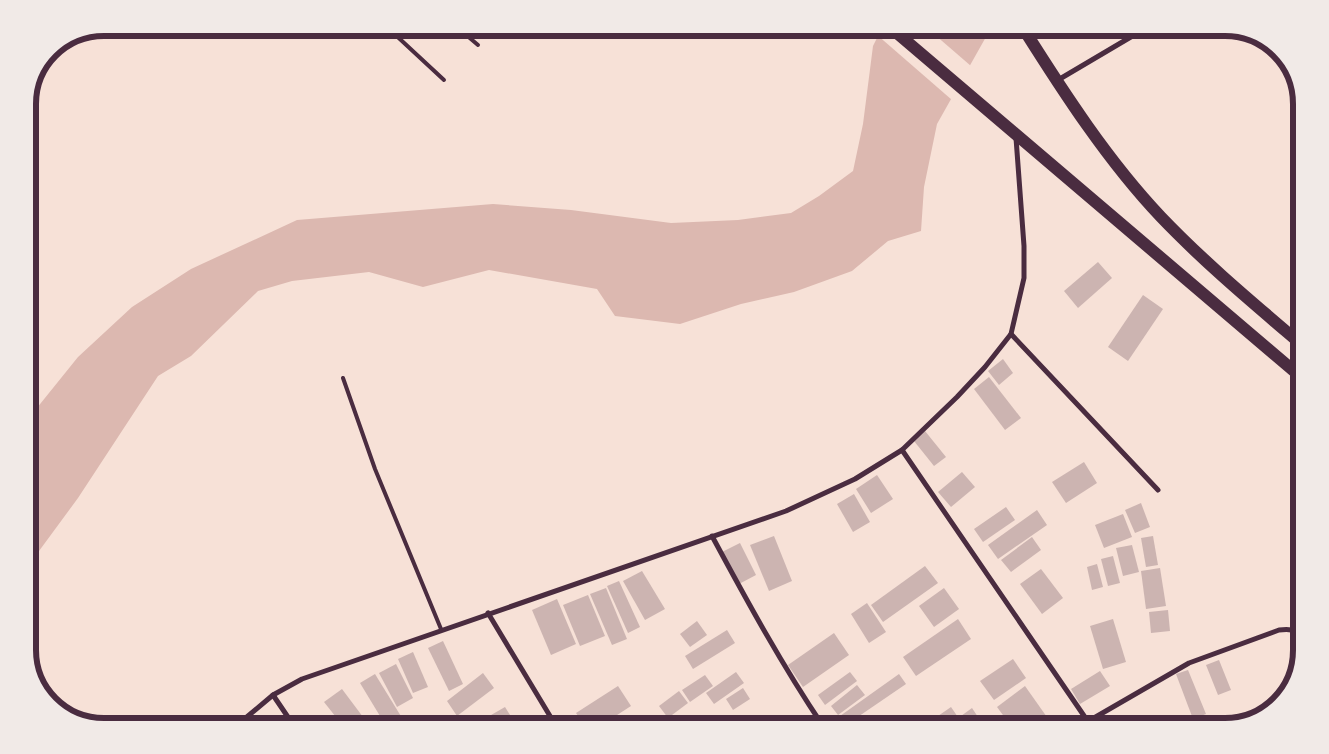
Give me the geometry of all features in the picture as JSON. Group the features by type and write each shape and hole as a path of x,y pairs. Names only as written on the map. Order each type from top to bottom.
{"main road":[{"path":"900,36 1293,370"},
{"path":"1028,36 1120,169 1160,215 1205,261 1293,337"}],"street":[{"path":"1058,80 1132,36"},
{"path":"246,718 274,696 302,679 795,507 856,479 902,450 957,397 985,367 1011,334 1024,278 1024,239 1016,135"},
{"path":"1011,334 1158,490"},
{"path":"902,450 1085,718"},
{"path":"712,536 773,647 818,718"},
{"path":"488,613 551,718"},
{"path":"1099,718 1189,664 1279,630 1293,630"},
{"path":"274,696 289,718"}],"lane":[{"path":"397,36 444,80"},
{"path":"467,36 478,45"},
{"path":"343,378 375,469 441,629"}],"shaded area":[{"path":"878,36 986,36 937,124 924,187 921,231 888,241 852,271 794,292 741,304 680,324 615,316 597,289 489,270 423,287 369,272 292,281 258,291 191,356 158,376 78,498 36,555 36,409 78,357 132,307 191,269 297,220 493,204 571,210 671,223 738,220 791,213 819,196 853,171 863,124 873,46"}],"pier":[{"path":"878,36 936,36 971,66 952,100"}],"building":[{"path":"1098,262 1112,278 1078,308 1064,291"},
{"path":"1143,295 1163,309 1128,361 1108,347"},
{"path":"1003,359 1013,373 999,385 988,371"},
{"path":"989,377 1021,418 1005,430 974,389"},
{"path":"925,431 946,457 934,466 914,441"},
{"path":"1084,462 1097,483 1066,503 1052,482"},
{"path":"962,472 975,487 951,507 938,492"},
{"path":"877,475 893,499 871,513 856,489"},
{"path":"854,494 870,522 853,532 837,504"},
{"path":"1141,503 1150,527 1135,533 1125,510"},
{"path":"1006,507 1015,520 983,542 974,529"},
{"path":"1037,510 1047,525 998,559 988,545"},
{"path":"1123,514 1132,537 1104,548 1095,525"},
{"path":"774,536 792,581 769,591 750,545"},
{"path":"1153,536 1158,565 1146,567 1141,538"},
{"path":"1032,537 1041,550 1011,572 1001,560"},
{"path":"740,543 756,575 739,584 722,552"},
{"path":"1132,545 1139,572 1123,576 1116,548"},
{"path":"1113,556 1120,583 1108,586 1101,559"},
{"path":"1097,564 1103,587 1092,590 1087,567"},
{"path":"925,566 938,583 883,622 871,605"},
{"path":"1160,568 1166,606 1146,609 1141,571"},
{"path":"1041,569 1063,598 1042,614 1020,584"},
{"path":"642,571 665,609 645,620 623,581"},
{"path":"619,581 640,627 628,633 607,586"},
{"path":"606,588 627,639 612,645 590,594"},
{"path":"944,588 959,609 934,627 919,606"},
{"path":"588,595 605,636 580,646 563,605"},
{"path":"557,599 576,644 551,655 532,610"},
{"path":"867,603 886,632 869,643 851,614"},
{"path":"1168,610 1170,631 1151,633 1149,612"},
{"path":"958,619 971,639 916,676 903,657"},
{"path":"1113,619 1126,662 1103,669 1090,626"},
{"path":"697,621 707,635 690,647 680,634"},
{"path":"727,630 735,643 693,669 685,656"},
{"path":"834,633 849,655 803,687 788,665"},
{"path":"443,641 463,684 449,691 428,648"},
{"path":"413,652 428,687 413,693 398,659"},
{"path":"1013,659 1026,678 994,700 980,681"},
{"path":"1219,660 1231,690 1218,695 1206,665"},
{"path":"396,664 413,698 397,707 379,673"},
{"path":"1188,670 1206,714 1193,718 1176,674"},
{"path":"1100,671 1110,686 1080,704 1071,689"},
{"path":"736,672 744,683 714,704 706,693"},
{"path":"850,672 857,681 825,705 818,695"},
{"path":"483,673 494,688 457,716 447,701"},
{"path":"375,674 402,718 381,718 360,683"},
{"path":"899,674 906,684 856,718 841,718 840,716"},
{"path":"705,675 713,686 690,702 682,690"},
{"path":"857,685 865,695 838,715 831,706"},
{"path":"618,686 631,706 612,718 579,718 576,713"},
{"path":"1025,686 1048,718 1005,718 997,707"},
{"path":"743,688 750,699 733,710 726,699"},
{"path":"342,689 363,717 337,718 324,702"},
{"path":"679,691 688,703 668,718 659,706"},
{"path":"505,707 512,718 486,718"},
{"path":"951,707 959,718 939,718 938,716"},
{"path":"972,708 979,718 962,718 961,716"}]}
